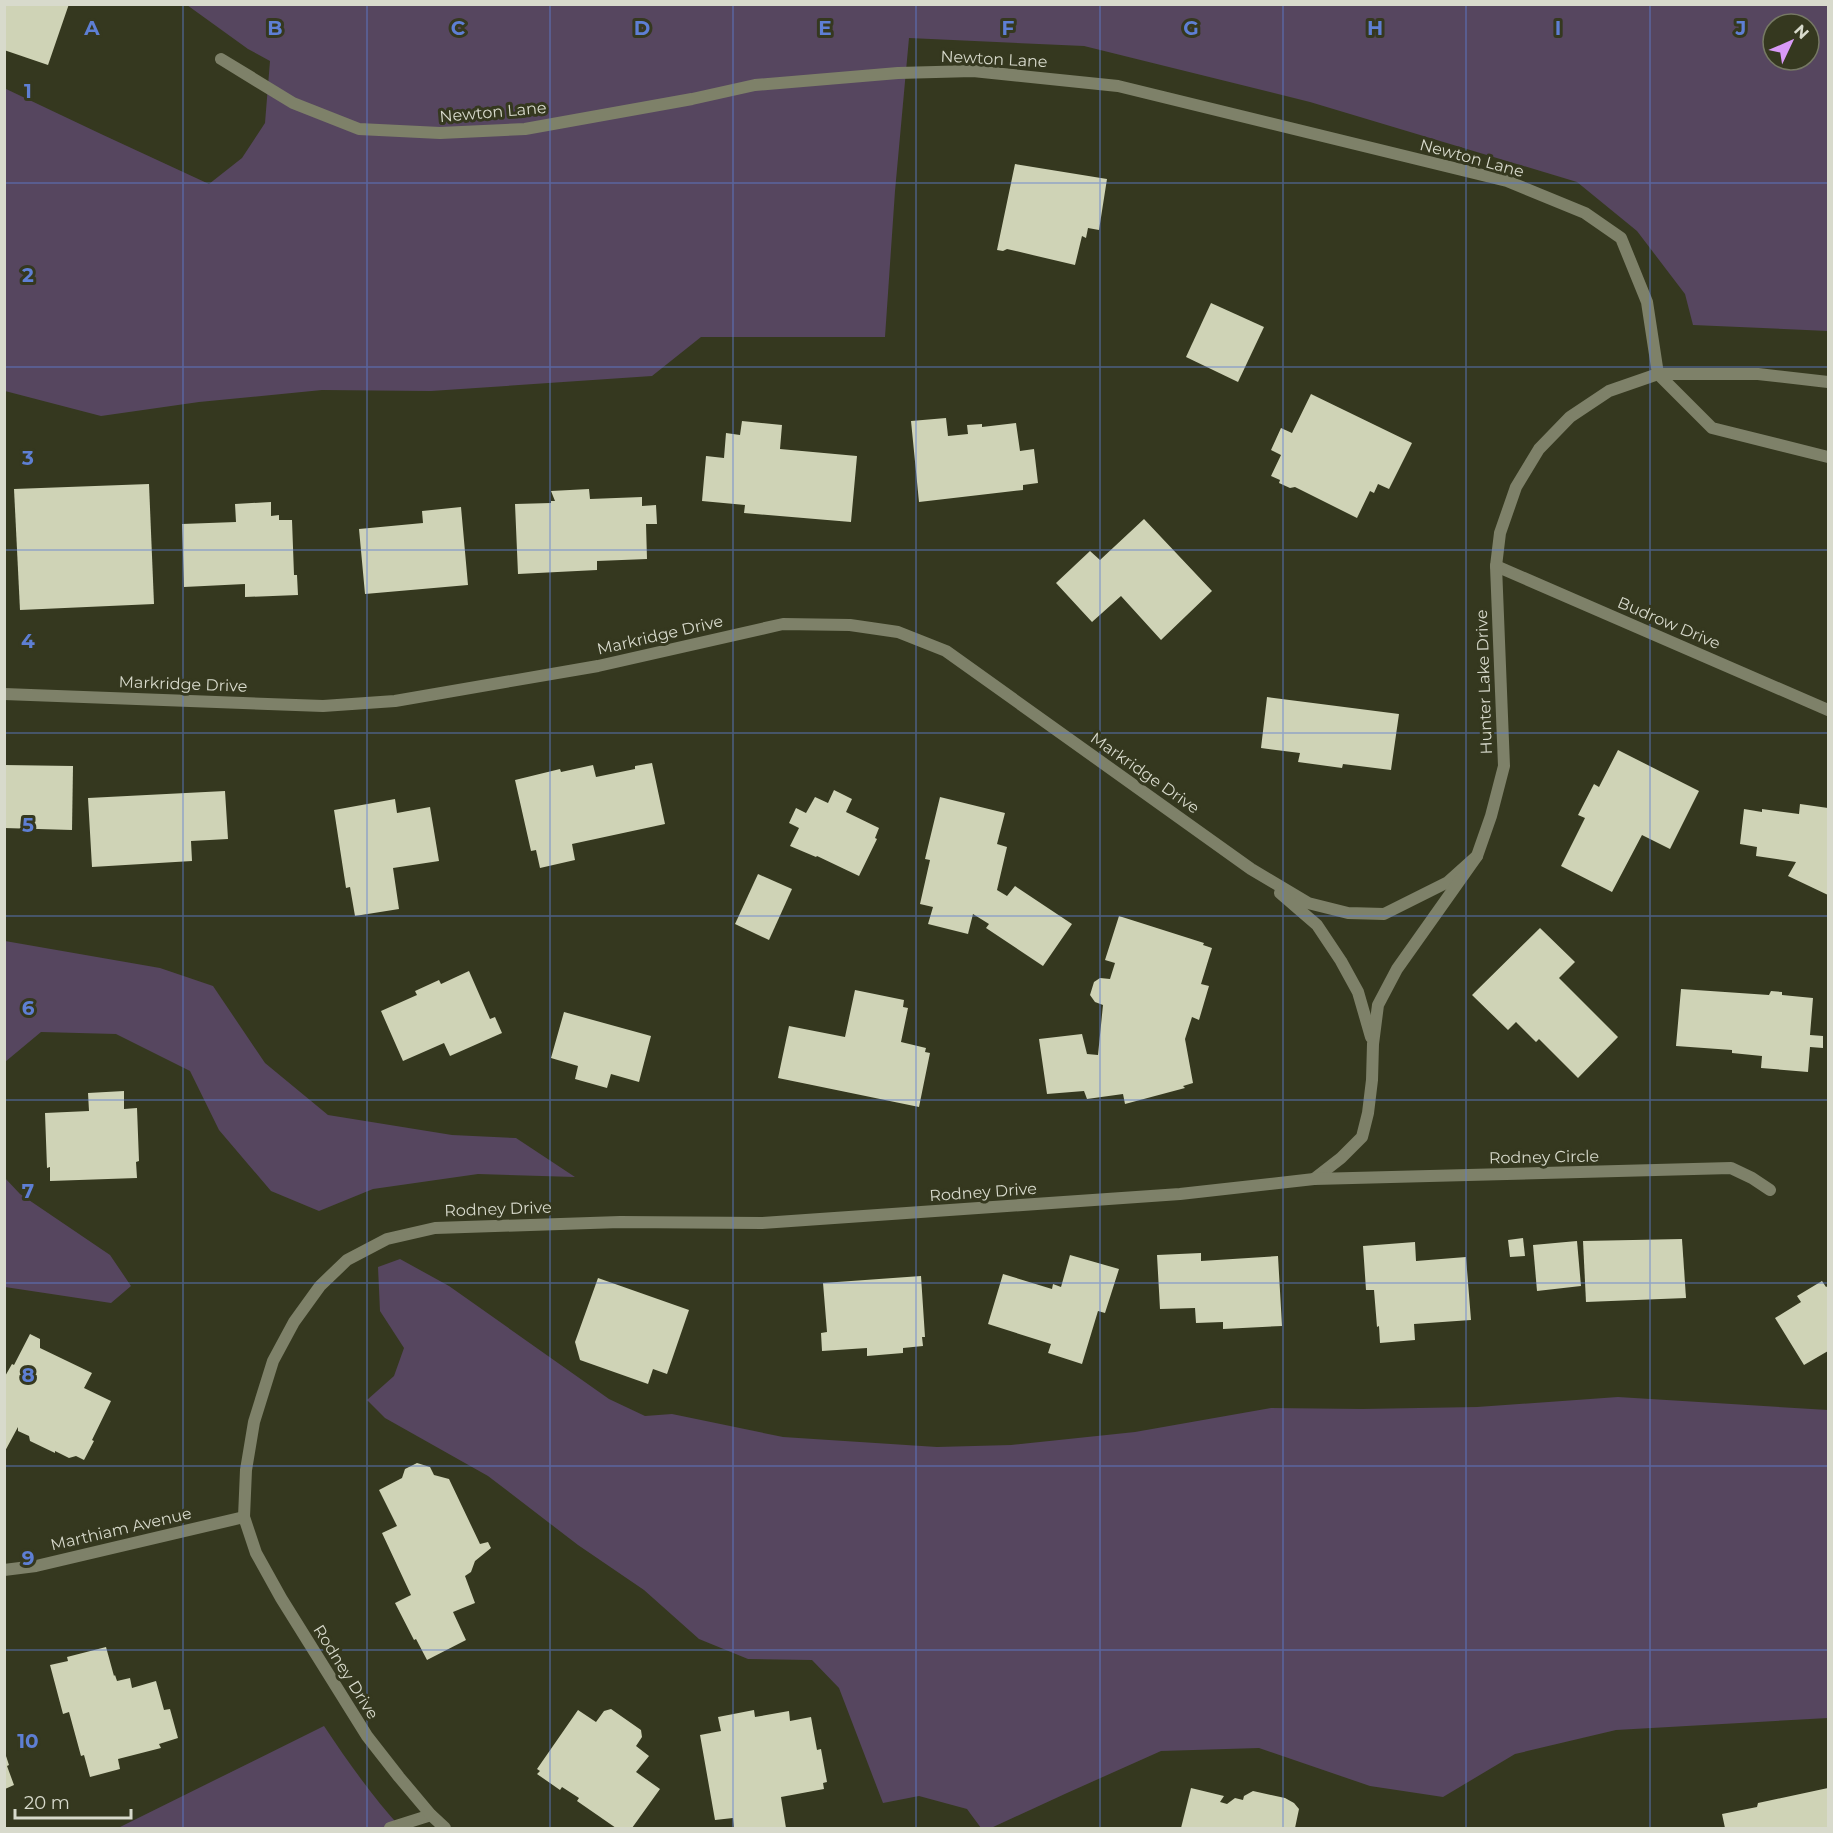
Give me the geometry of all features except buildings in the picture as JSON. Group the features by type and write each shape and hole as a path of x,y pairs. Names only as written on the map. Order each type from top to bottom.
{"street":[{"name":"Newton Lane","path":"221,59 293,103 359,129 440,133 525,129 692,99 755,85 898,73 973,71 1118,86 1507,181 1585,213 1621,238 1647,302 1658,374"},
{"name":"Hunter Lake Drive","path":"1314,1179 1341,1158 1362,1137 1372,1080 1373,1044 1378,1005 1397,969 1477,856 1491,816 1504,766 1496,566 1500,533 1516,487 1539,449 1570,417 1609,391 1658,374 1758,374 1828,382"},
{"path":"1658,374 1712,429 1828,457"},
{"name":"Budrow Drive","path":"1496,566 1828,710"},
{"name":"Markridge Drive","path":"4,694 323,706 395,701 598,666 783,624 850,626 898,632 946,651 1251,869 1308,903 1347,913 1384,914 1448,882 1477,856"},
{"name":"Markridge Drive","path":"1251,869 1317,925 1358,992 1373,1044"},
{"name":"Rodney Circle","path":"1314,1179 1731,1168 1770,1190"},
{"name":"Rodney Drive","path":"445,1828 431,1815 367,1736 281,1598 256,1553 244,1517 246,1470 254,1422 273,1361 294,1322 320,1286 347,1260 387,1239 435,1228 620,1222 762,1223 1180,1194 1314,1179"},
{"name":"Marthiam Avenue","path":"4,1570 36,1566 244,1517"},
{"path":"390,1828 431,1815"}],"shaded area":[{"path":"187,5 1828,5 1828,331 1693,325 1685,294 1637,231 1577,182 1310,102 1084,46 909,38 885,337 701,337 652,376 431,391 322,390 199,402 101,416 5,391 4,88 209,184 242,158 265,123 270,61 248,49"},
{"path":"5,941 160,968 213,986 265,1063 328,1115 452,1135 516,1138 575,1177 478,1174 373,1189 319,1211 271,1191 219,1130 190,1071 116,1034 41,1032 5,1062"},
{"path":"4,1177 20,1194 110,1255 131,1286 111,1303 5,1287"},
{"path":"400,1259 449,1286 609,1399 645,1416 672,1414 783,1437 937,1447 1011,1445 1135,1432 1271,1408 1477,1407 1618,1397 1828,1410 1828,1718 1616,1730 1515,1754 1443,1797 1370,1786 1259,1748 1161,1751 991,1828 981,1828 967,1809 919,1796 883,1803 839,1688 812,1660 748,1659 699,1639 644,1590 578,1545 488,1476 385,1418 367,1400 394,1376 404,1348 380,1311 378,1267"},
{"path":"324,1726 380,1804 401,1828 118,1828"}]}
